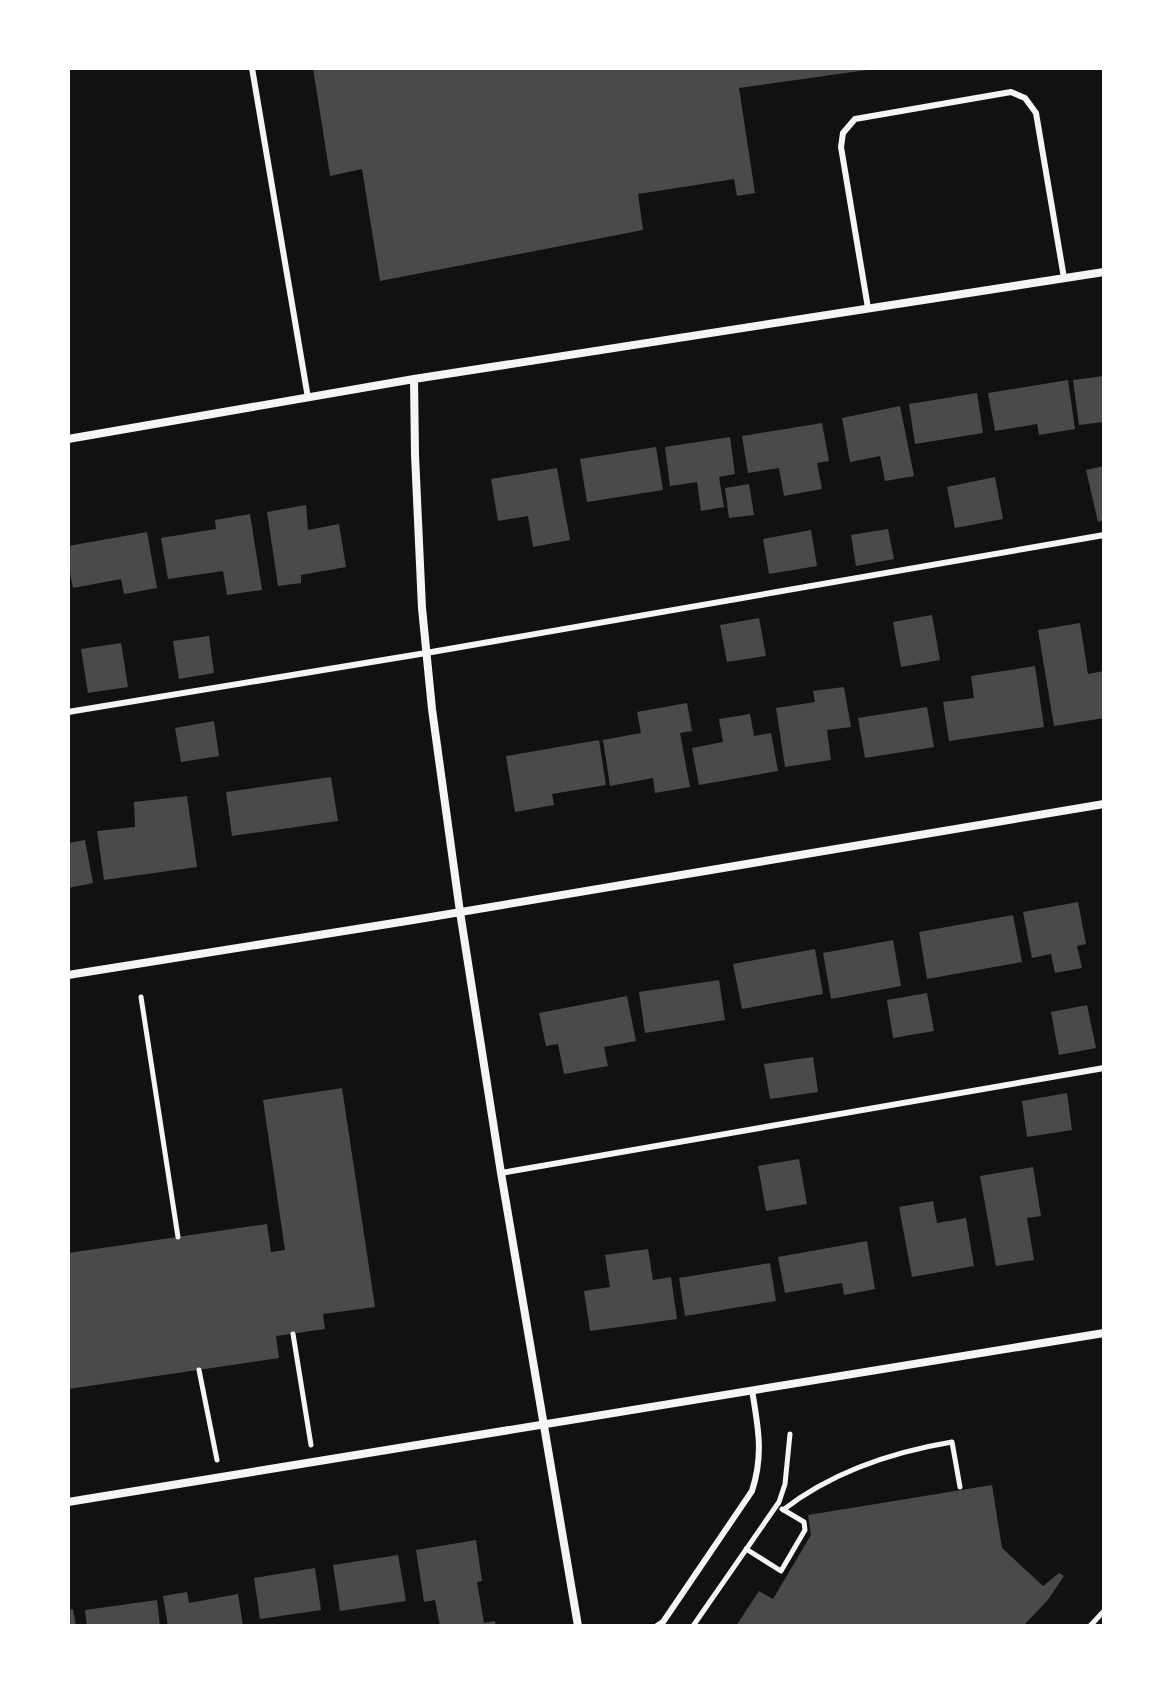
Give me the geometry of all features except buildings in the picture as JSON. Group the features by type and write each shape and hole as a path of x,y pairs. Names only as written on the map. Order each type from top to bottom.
{"street":[{"path":"68,439 414,379 1104,272"},
{"path":"414,379 422,608 432,709 501,1173 578,1626"},
{"path":"68,975 1104,804"},
{"path":"68,1502 1104,1333"}],"lane":[{"path":"252,68 308,398"},
{"path":"868,308 841,147 843,133 855,119 1011,92 1025,98 1036,113 1064,278"},
{"path":"68,712 1104,535"},
{"path":"501,1173 1104,1068"},
{"path":"657,1626 663,1622 752,1491 760,1455 752,1390"}],"path":[{"path":"141,997 178,1237"},
{"path":"293,1334 314,1461"},
{"path":"199,1370 220,1477"},
{"path":"693,1626 776,1505 785,1484 790,1434"},
{"path":"783,1510 812,1490 855,1469 885,1457 952,1442 960,1487"},
{"path":"746,1549 781,1571 805,1530 804,1522 776,1505"},
{"path":"1090,1626 1104,1611"}]}
